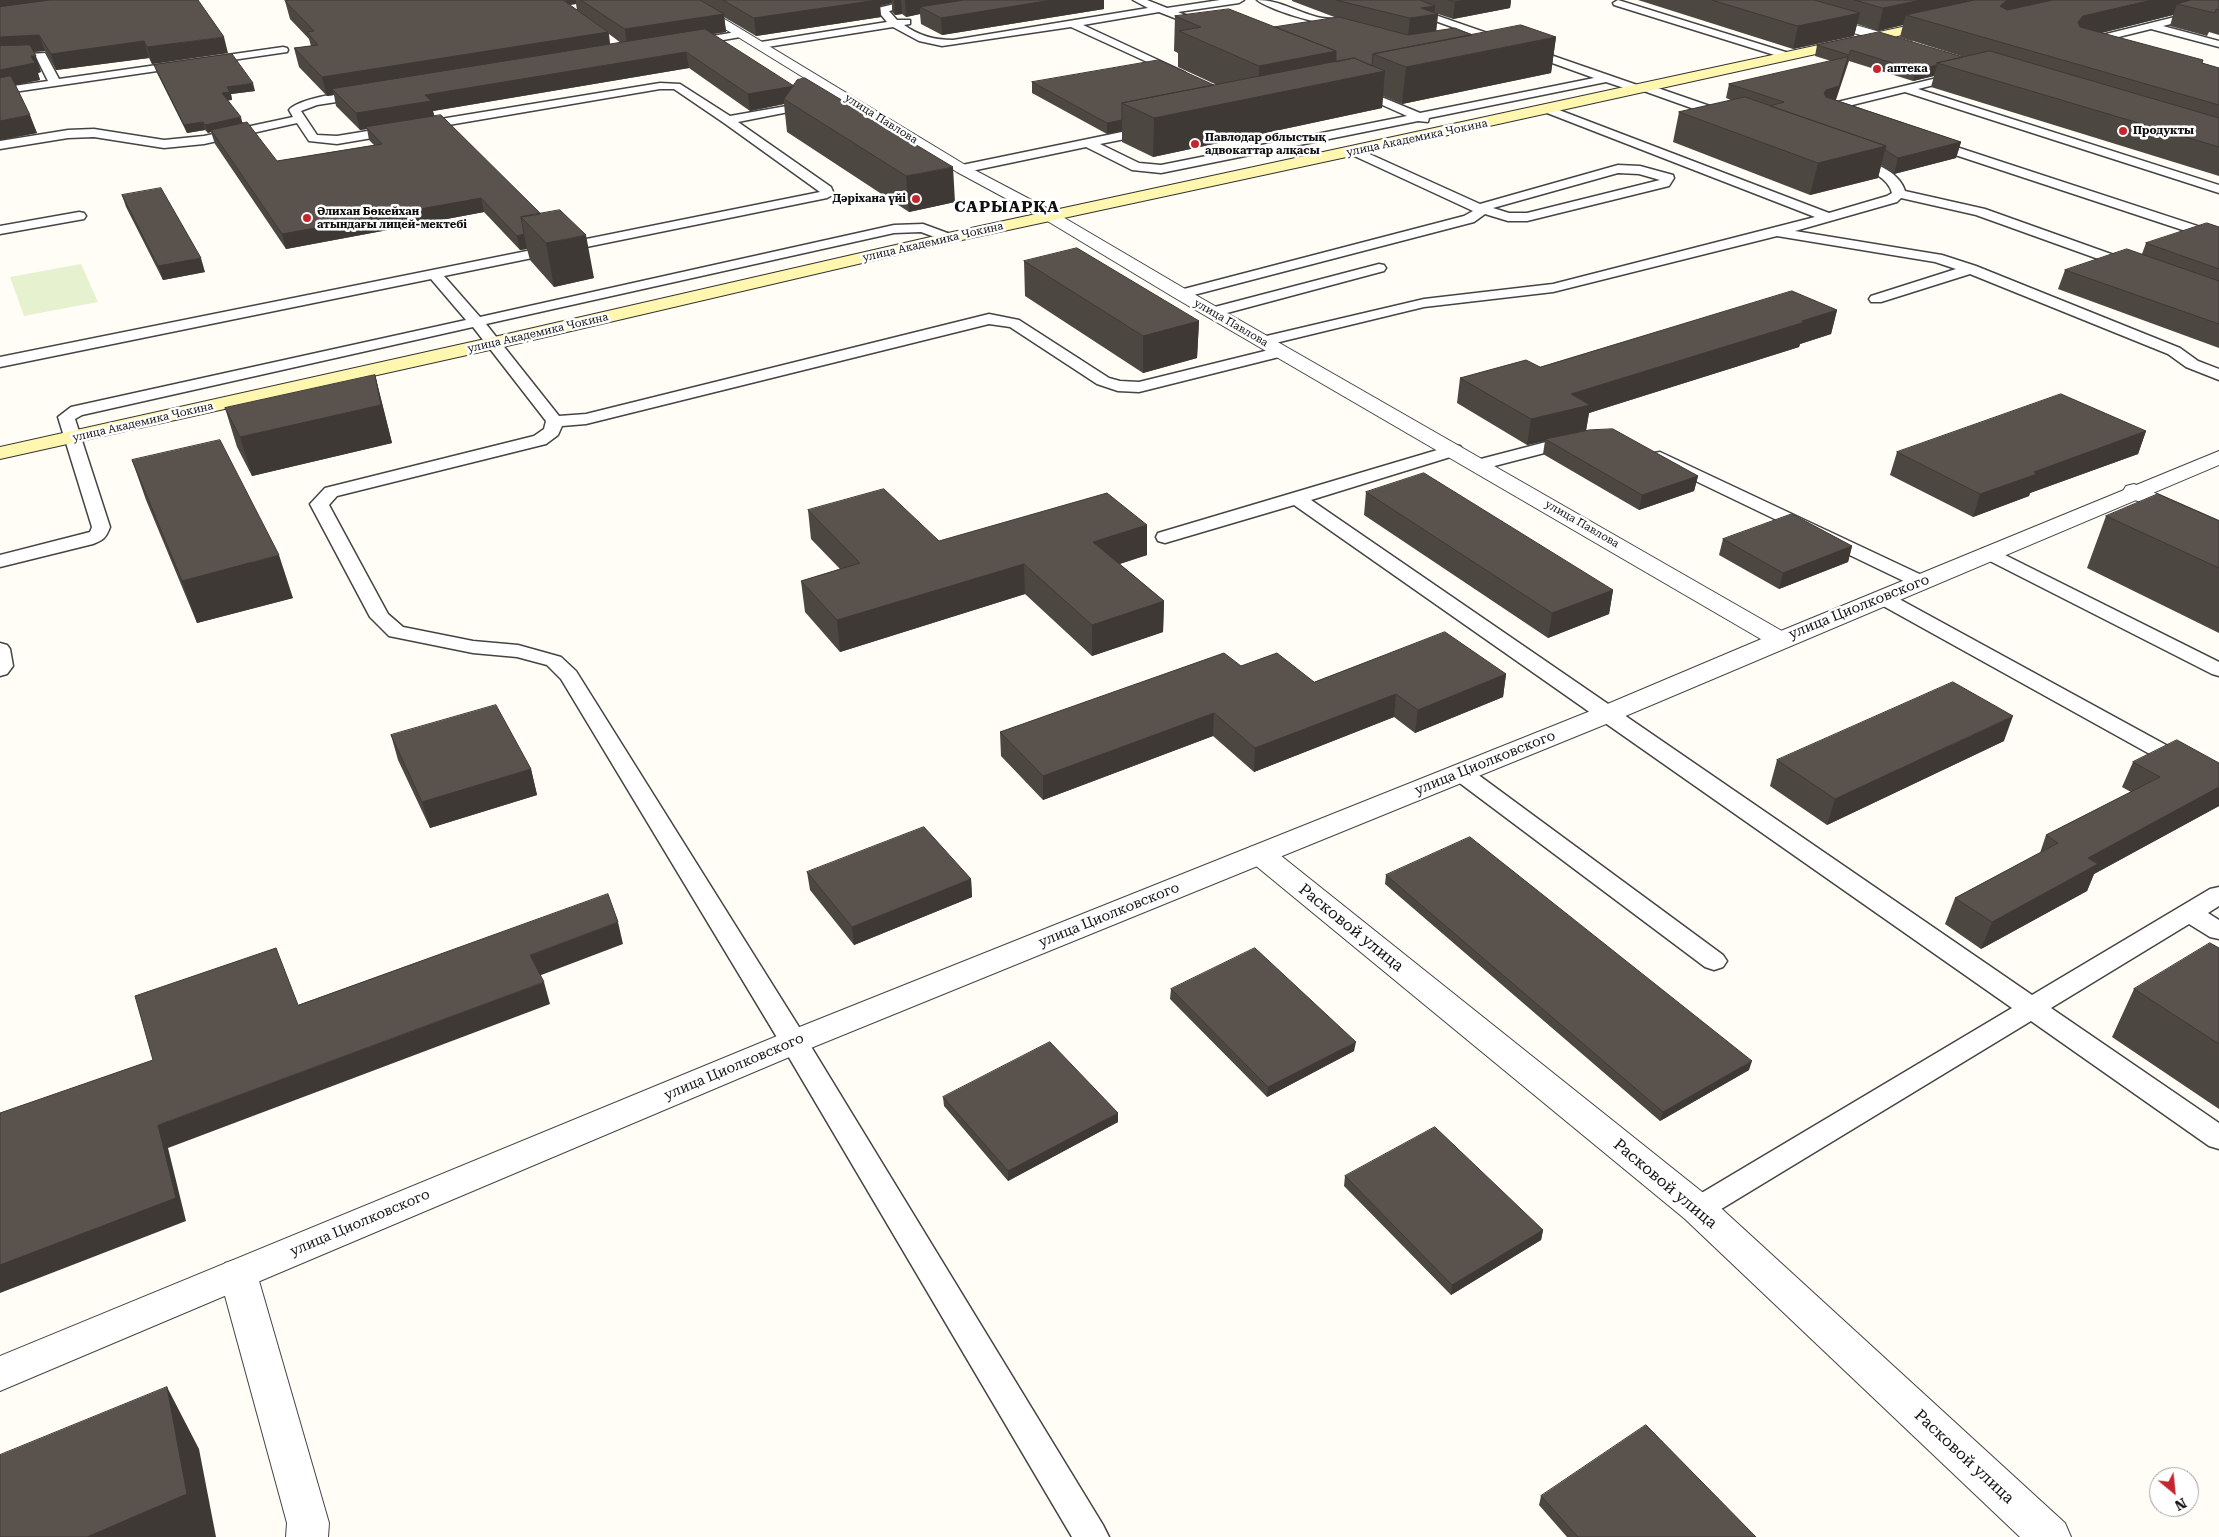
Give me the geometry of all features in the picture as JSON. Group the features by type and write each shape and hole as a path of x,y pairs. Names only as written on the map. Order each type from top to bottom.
{"main road":[{"name":"улица Академика Чокина","path":"0,453 494,343 948,238 1453,130 1956,19"}],"street":[{"name":"улица Павлова","path":"684,0 761,45 962,169 1050,216 1212,312 1454,450 1780,640"},
{"path":"1756,0 1923,50"},
{"name":"улица Циолковского","path":"0,1374 794,1042 1607,714 2134,491 2219,457"},
{"path":"2134,491 2219,529"},
{"name":"Расковой улица","path":"1260,854 1698,1209 2050,1537"},
{"path":"238,1274 308,1523 307,1537"}],"lane":[{"path":"924,0 882,10 893,24 925,41 944,43 1239,0"},
{"path":"1138,0 1212,30"},
{"path":"1262,0 1321,21"},
{"path":"1382,0 1529,53 1736,120"},
{"path":"2181,0 2211,9 2207,13"},
{"path":"1618,3 1788,56"},
{"path":"1384,15 1411,10"},
{"path":"2094,52 2077,46 2080,43 2207,13 2219,16"},
{"path":"761,45 922,20"},
{"path":"1303,24 1321,21 1359,23"},
{"path":"1071,23 1193,80"},
{"path":"2152,26 2219,44"},
{"path":"1448,34 1466,30"},
{"path":"674,45 742,34"},
{"path":"0,91 283,50"},
{"path":"1511,56 1529,53"},
{"path":"0,59 41,55 55,83"},
{"path":"1856,117 1828,106 1903,88 1969,65"},
{"path":"1088,143 1136,167 1161,170 1606,79"},
{"path":"1371,84 1346,88 1453,130"},
{"path":"0,362 434,273 818,198 827,194 826,190 728,120 676,86 669,85 336,140 313,138 299,119 295,110 297,107 375,93"},
{"path":"1903,88 2219,189"},
{"path":"728,120 848,98"},
{"path":"1546,109 1826,217"},
{"path":"0,144 68,134 94,133 164,144 204,140 299,119"},
{"path":"962,169 1166,126"},
{"path":"1921,139 2219,238"},
{"path":"1354,151 1479,208 1508,217 1527,217 1664,183 1668,178 1640,170 1618,169 1479,208"},
{"path":"1837,156 1882,174 1893,181 1898,188 1899,194"},
{"path":"1263,341 1424,303 1553,288 1776,232 1892,200 1899,194"},
{"path":"1899,194 1980,212 2146,271"},
{"path":"1182,294 1469,219 1480,212 1479,208"},
{"path":"0,230 79,216"},
{"path":"0,561 86,540 98,534 101,527 74,437 66,417 77,411 894,229 923,228 948,238"},
{"path":"1776,232 1937,258 1971,269 2174,351 2192,364 2219,375"},
{"path":"1212,312 1379,268"},
{"path":"1876,299 1971,269"},
{"path":"434,273 474,322 494,343 554,421 552,431 540,440 331,492 318,504 380,617 396,632 465,646 518,651 554,661 569,675 794,1042 1091,1537"},
{"path":"554,421 586,418 989,319 1014,323 1103,381 1118,386 1139,387 1281,352"},
{"path":"1479,465 1590,437"},
{"path":"1165,537 1297,499 1454,450"},
{"path":"1648,452 1921,582"},
{"path":"1297,499 2219,1138"},
{"path":"1989,553 2219,670"},
{"path":"1883,598 2219,783"},
{"path":"0,649 3,666 0,670"},
{"path":"1461,773 1714,961"},
{"path":"1698,1209 2219,896"},
{"path":"2190,913 2219,931"}],"green space":[{"path":"81,264 98,302 24,316 10,277"}],"building":[{"path":"50,0 198,0 224,37 147,47 144,41 51,54 39,35 0,37 0,7"},
{"path":"563,0 608,32 322,77 294,48 318,45 307,32 314,31 285,1"},
{"path":"581,0 700,0 724,14 625,29"},
{"path":"723,0 878,0 754,18"},
{"path":"964,0 1052,0 941,18 920,7"},
{"path":"1336,0 1420,0 1435,6 1421,8 1438,14 1410,18"},
{"path":"1449,0 1465,0 1455,2"},
{"path":"1712,0 1814,0 1860,13 1798,26"},
{"path":"1855,0 1921,0 1883,8"},
{"path":"1975,0 2010,0 2000,6 2007,10 2053,0 2152,0 2083,16 2078,22 2080,27 2203,60 2202,63 2219,68 2219,105 1906,15"},
{"path":"2191,0 2219,0 2219,10 2216,9 2215,13 2177,4"},
{"path":"1229,9 1336,51 1259,66 1179,31 1201,27 1175,16"},
{"path":"1339,17 1408,35 1455,28 1472,35 1373,54 1372,66 1354,58 1336,62 1336,51 1275,27"},
{"path":"1521,25 1556,37 1406,67 1373,54"},
{"path":"705,29 794,86 748,94 686,52 425,95 431,101 356,113 332,89"},
{"path":"1879,32 1963,57 1915,70 1851,50 1849,55 1817,45"},
{"path":"30,45 36,56 31,56 35,63 0,70 0,46"},
{"path":"1990,51 2219,118 2219,147 1937,63"},
{"path":"232,54 253,83 227,87 230,92 222,93 241,117 205,125 203,122 184,125 154,65"},
{"path":"1848,57 1839,86 1826,90 1824,93 1826,97 1961,142 1898,158 1885,150 1886,146 1770,106 1784,102 1729,84"},
{"path":"1354,58 1385,71 1154,118 1122,103"},
{"path":"1159,60 1214,85 1122,103 1122,120 1107,123 1032,82"},
{"path":"11,76 30,115 0,121 0,78"},
{"path":"805,78 953,167 906,176 784,99 797,80"},
{"path":"1745,97 1886,146 1818,163 1679,112"},
{"path":"441,115 541,214 521,217 524,234 517,236 481,198 282,234 211,130 247,122 277,161 382,144 366,127"},
{"path":"161,188 201,258 158,266 122,195"},
{"path":"560,210 586,235 546,243 521,217"},
{"path":"2207,223 2219,227 2219,269 2146,243"},
{"path":"1077,248 1199,321 1143,336 1024,261"},
{"path":"2127,249 2219,281 2219,324 2065,270"},
{"path":"1792,291 1837,310 1802,321 1805,322 1571,394 1590,405 1531,419 1460,378 1526,360 1540,367"},
{"path":"375,375 381,405 240,437 225,408"},
{"path":"2061,394 2146,431 2034,472 2037,474 1980,494 1897,452"},
{"path":"1613,429 1698,476 1642,495 1545,439 1589,430"},
{"path":"220,440 279,555 182,581 132,460"},
{"path":"1424,473 1613,590 1552,613 1366,492"},
{"path":"884,489 939,541 1107,493 1147,525 1093,542 1164,601 1092,625 1024,564 837,620 801,581 860,563 808,510"},
{"path":"2158,494 2219,521 2219,568 2106,516"},
{"path":"1792,514 1852,546 1783,573 1723,539"},
{"path":"1445,632 1506,674 1418,710 1396,694 1255,748 1214,713 1043,776 1000,732 1224,653 1241,666 1277,653 1314,682"},
{"path":"1953,682 2013,716 1835,799 1777,760"},
{"path":"496,705 531,769 422,802 391,735"},
{"path":"2177,740 2219,763 2219,787 2088,858 2098,864 1992,922 1955,898 2058,843 2046,835 2160,777 2133,762"},
{"path":"924,827 971,879 852,927 807,872"},
{"path":"1470,837 1752,1061 1663,1112 1386,875"},
{"path":"608,894 618,922 530,955 544,982 158,1125 176,1198 0,1265 0,1113 153,1060 135,996 276,948 298,1005"},
{"path":"2210,943 2219,948 2219,1044 2134,989"},
{"path":"1255,948 1356,1042 1268,1087 1171,989"},
{"path":"1050,1042 1118,1113 1008,1171 943,1097"},
{"path":"1435,1127 1543,1230 1452,1285 1345,1176"},
{"path":"167,1387 187,1494 87,1537 0,1537 0,1455"},
{"path":"1646,1425 1756,1537 1578,1537 1541,1496"}],"place":[{"name":"аптека","path":"1877,69"},
{"name":"Продукты","path":"2123,131"},
{"name":"Павлодар облыстық адвокаттар алқасы","path":"1195,144"},
{"name":"Дәріхана үйі","path":"916,199"},
{"name":"Әлихан Бөкейхан атындағы лицей-мектебі","path":"307,218"}],"district":[{"name":"САРЫАРҚА","path":"1007,207"}]}
